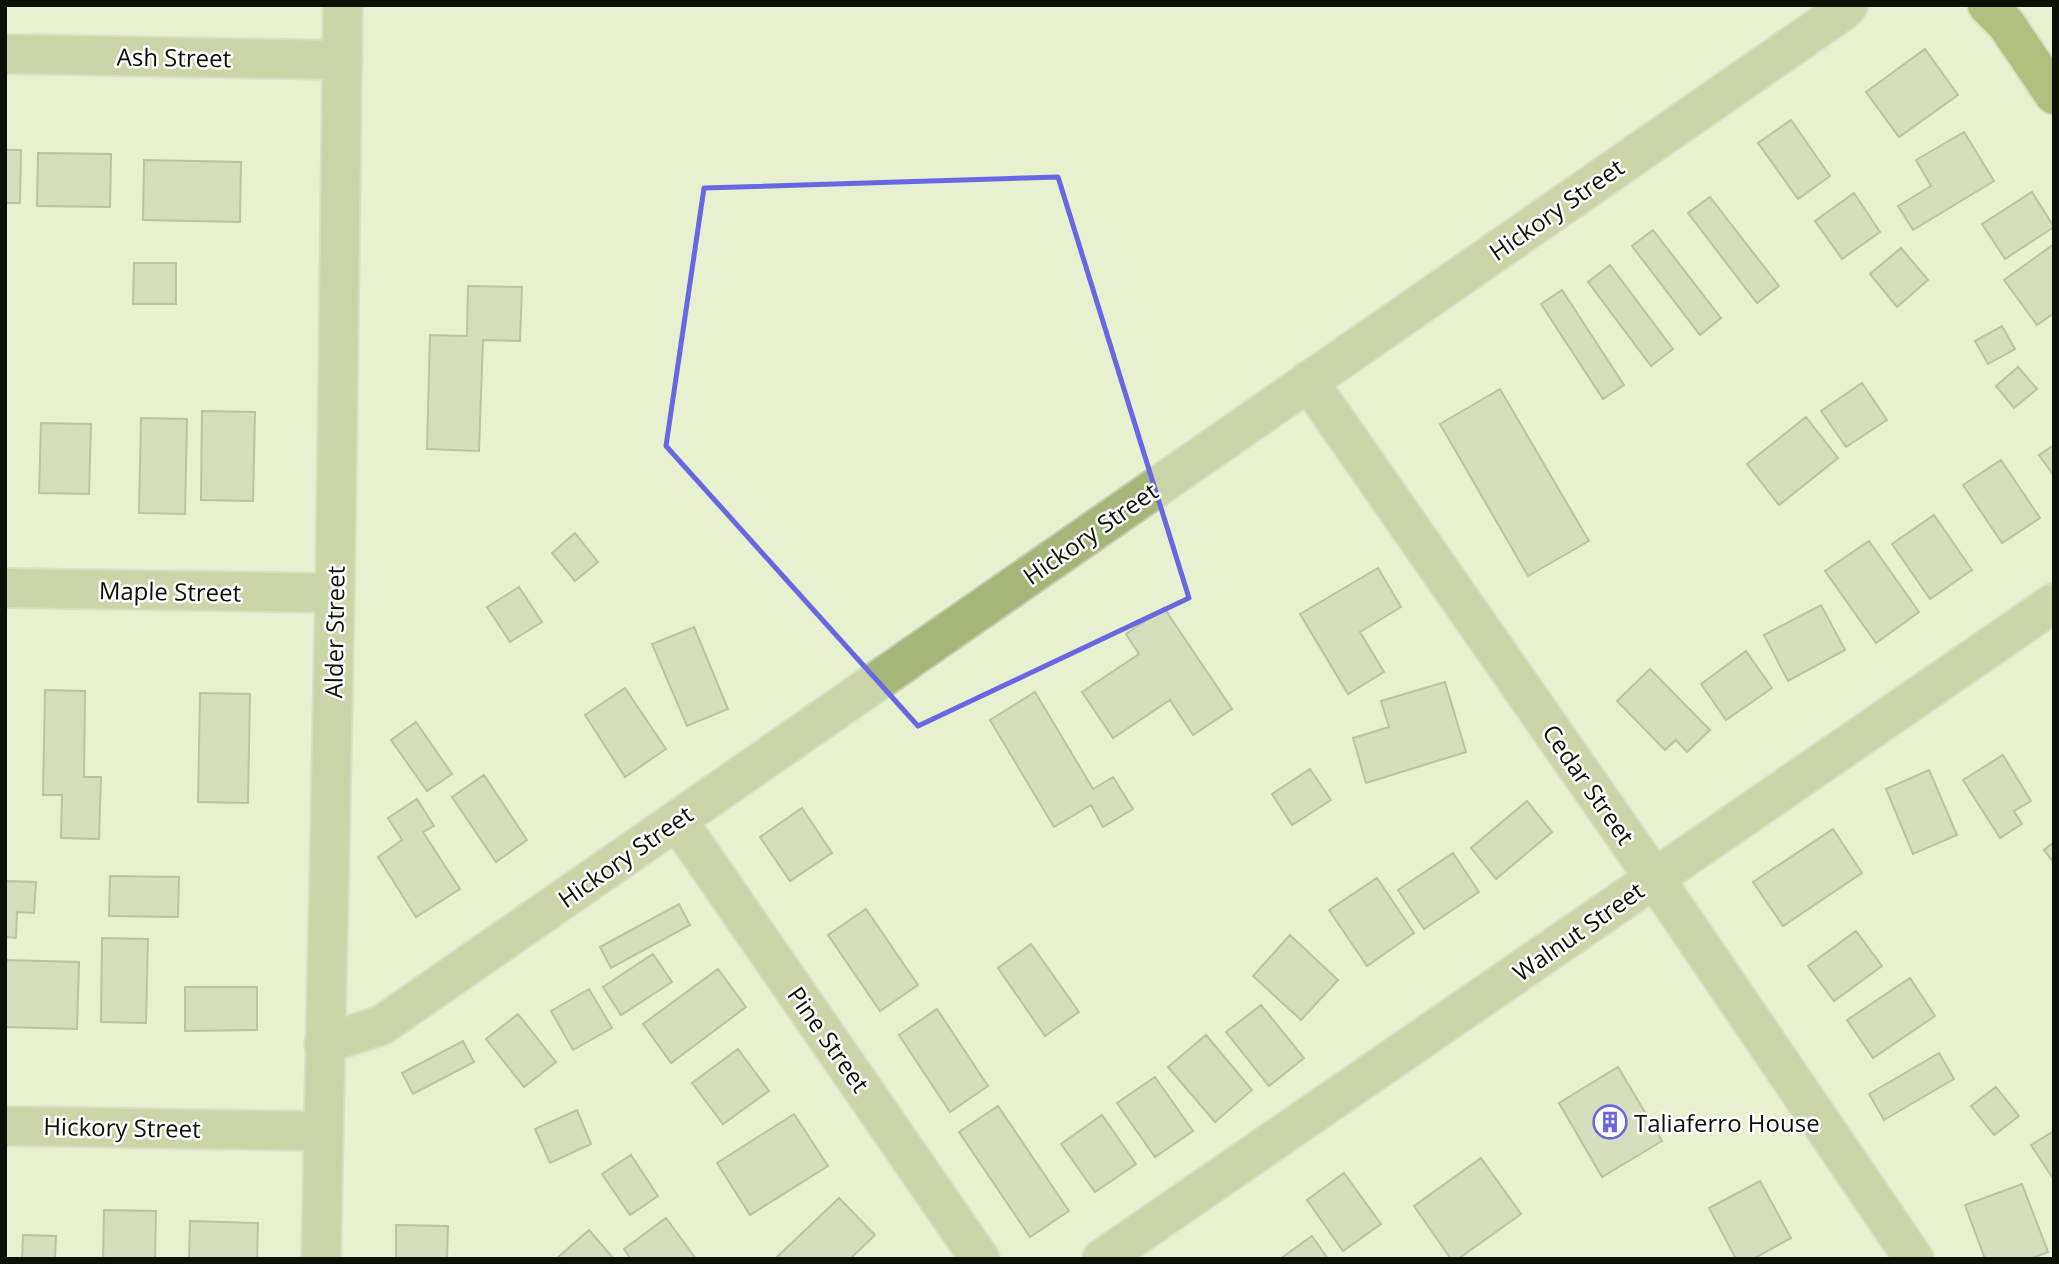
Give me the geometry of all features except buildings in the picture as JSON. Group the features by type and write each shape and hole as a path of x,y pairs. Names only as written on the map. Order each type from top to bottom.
{"main road":[{"path":"1987,5 2006,24 2054,95"}],"street":[{"name":"Alder Street","path":"321,1259 335,593 343,5"},
{"name":"Hickory Street","path":"324,1044 382,1025 1848,5"},
{"name":"Ash Street","path":"5,54 344,60"},
{"name":"Cedar Street","path":"1308,381 1655,878 1914,1259"},
{"name":"Maple Street","path":"5,589 335,593"},
{"name":"Walnut Street","path":"1102,1259 2054,603"},
{"name":"Pine Street","path":"677,820 980,1259"},
{"name":"Hickory Street","path":"5,1125 324,1131"}],"highlighted area":[{"path":"1058,177 1189,598 918,726 666,446 704,188"}],"place":[{"name":"Taliaferro House","path":"1610,1122"}]}
